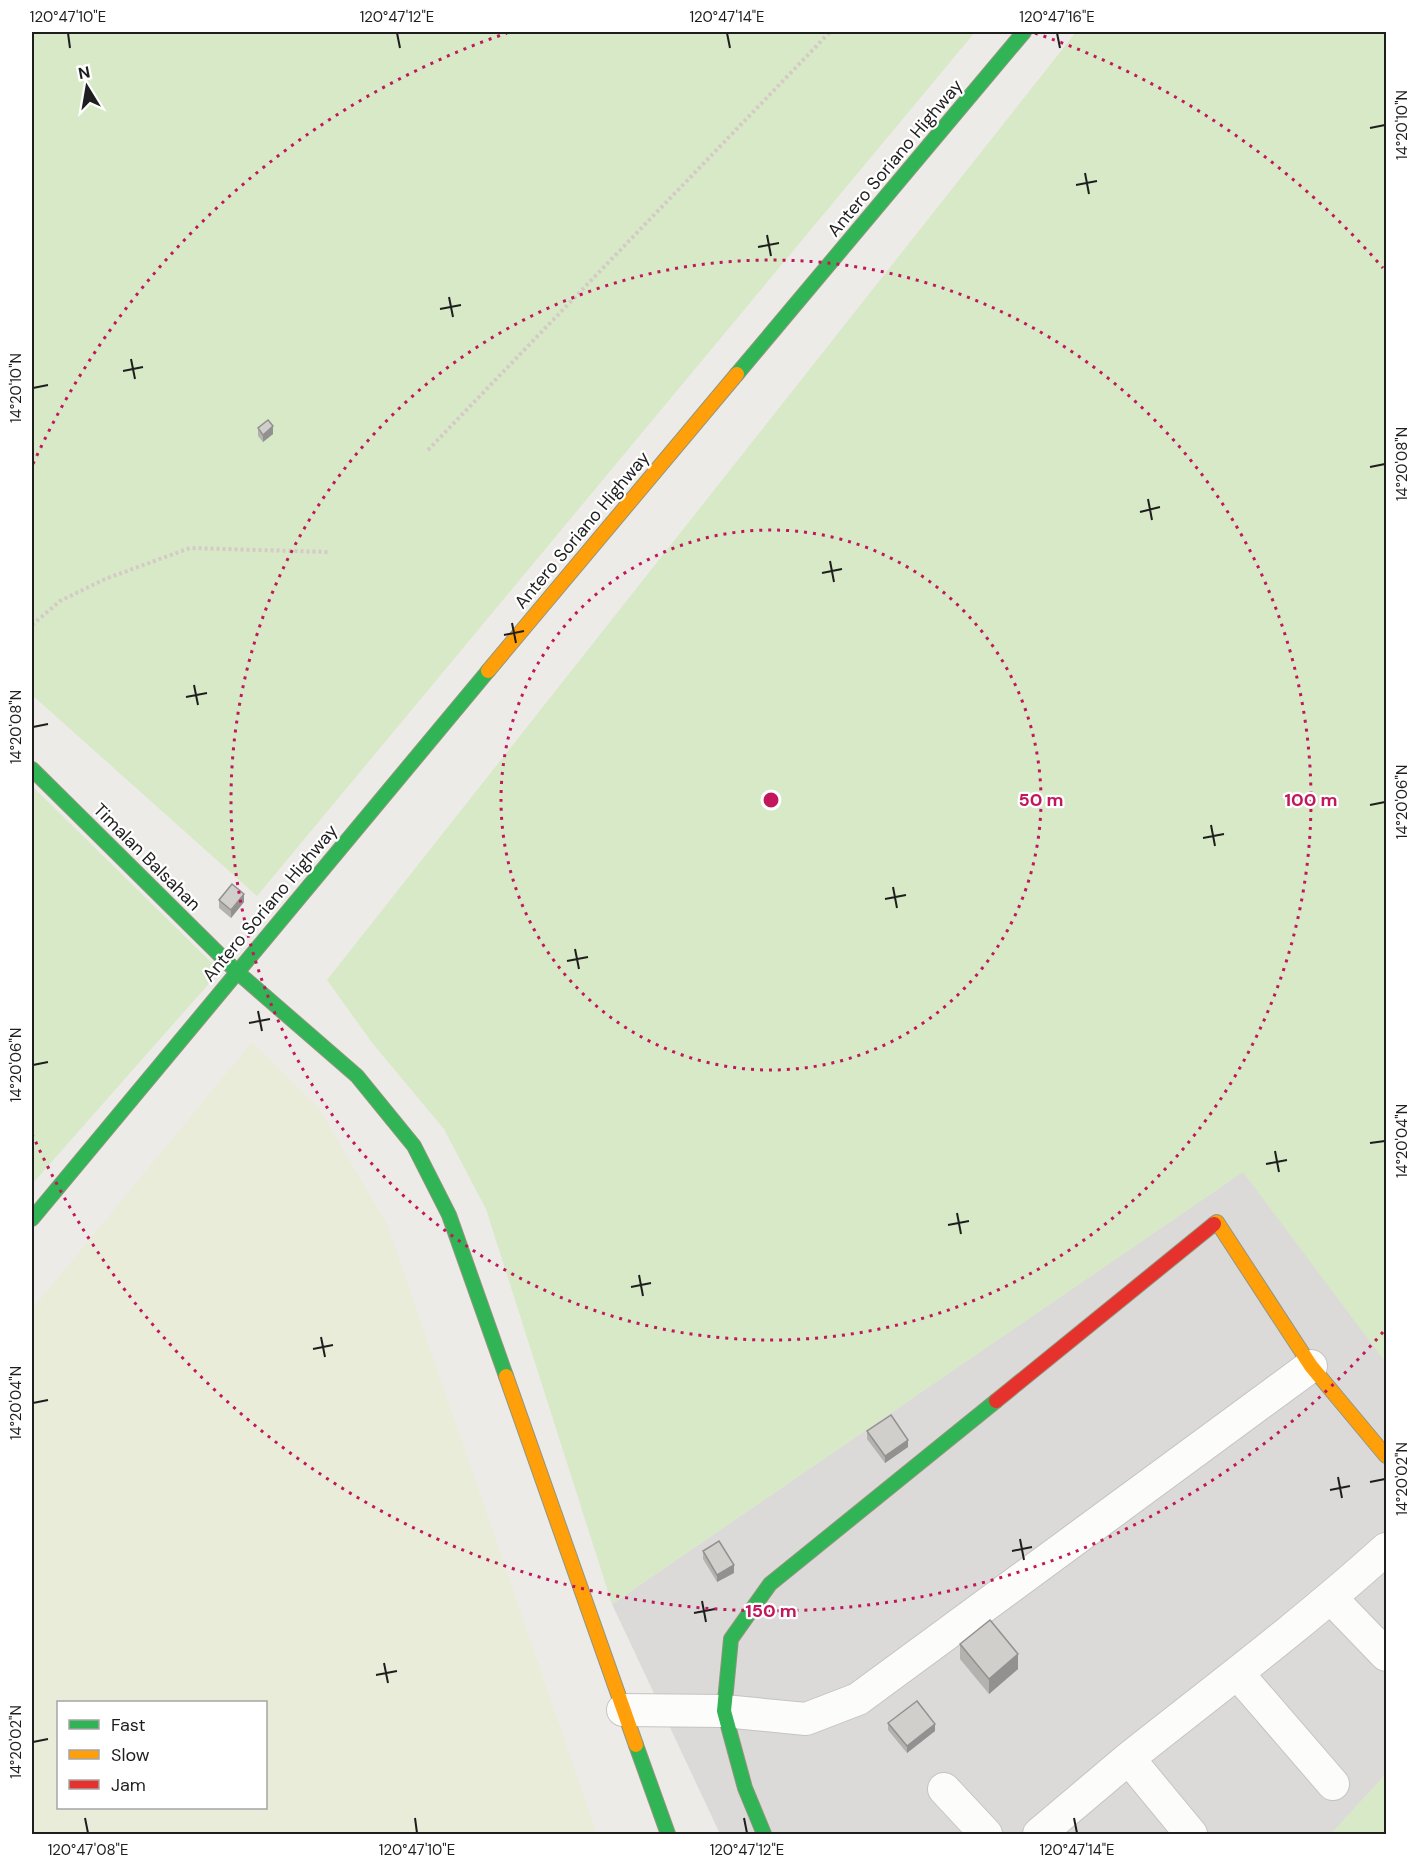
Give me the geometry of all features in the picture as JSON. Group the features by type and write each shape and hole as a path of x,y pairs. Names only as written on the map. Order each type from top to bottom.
{"street":[{"name":"Antero Soriano Highway","path":"32,1220 236,971 1024,32"},
{"name":"Timalan Balsahan","path":"32,769 236,971 357,1076 414,1146 449,1215 668,1834"},
{"path":"764,1834 745,1788 724,1711 731,1639 770,1584 1217,1222 1311,1366 1386,1456"},
{"path":"623,1710 724,1711 806,1719 858,1699 1311,1366"},
{"path":"1039,1834 1331,1598 1386,1549"},
{"path":"1331,1598 1386,1655"},
{"path":"1238,1674 1333,1784"},
{"path":"1129,1759 1191,1834"},
{"path":"944,1789 986,1834"}],"path":[{"path":"428,450 830,32"},
{"path":"32,625 60,601 105,579 190,548 328,552"}],"shaded area":[{"path":"1244,1171 1386,1359 1386,1774 1331,1834 720,1834 612,1604"}],"green space":[{"path":"32,32 975,32 257,896 32,695"},
{"path":"1076,32 1386,32 1386,1363 1243,1172 612,1604 486,1209 444,1129 373,1044 327,980"},
{"path":"32,786 220,971 32,1184"},
{"path":"252,1042 319,1108 388,1226 597,1834 32,1834 32,1309"},
{"path":"1386,1774 1386,1834 1331,1834"}],"building":[{"path":"268,420 273,426 263,435 258,428"},
{"path":"232,884 244,894 231,910 219,900"},
{"path":"891,1415 908,1440 885,1456 867,1431"},
{"path":"719,1541 734,1565 717,1575 703,1551"},
{"path":"990,1620 1018,1654 989,1679 960,1644"},
{"path":"917,1701 935,1724 907,1746 888,1723"}],"traffic: fast":[{"path":"737,374 1024,32"},
{"path":"32,1219 488,671"},
{"path":"32,769 236,971 357,1076 414,1146 449,1215 506,1376"},
{"path":"764,1834 745,1788 724,1711 731,1639 770,1584 996,1401"},
{"path":"636,1745 668,1834"}],"traffic: slow":[{"path":"488,671 737,374"},
{"path":"1214,1224 1217,1222 1311,1366 1386,1456"},
{"path":"506,1376 636,1745"}],"traffic: jam":[{"path":"996,1401 1214,1224"}]}
